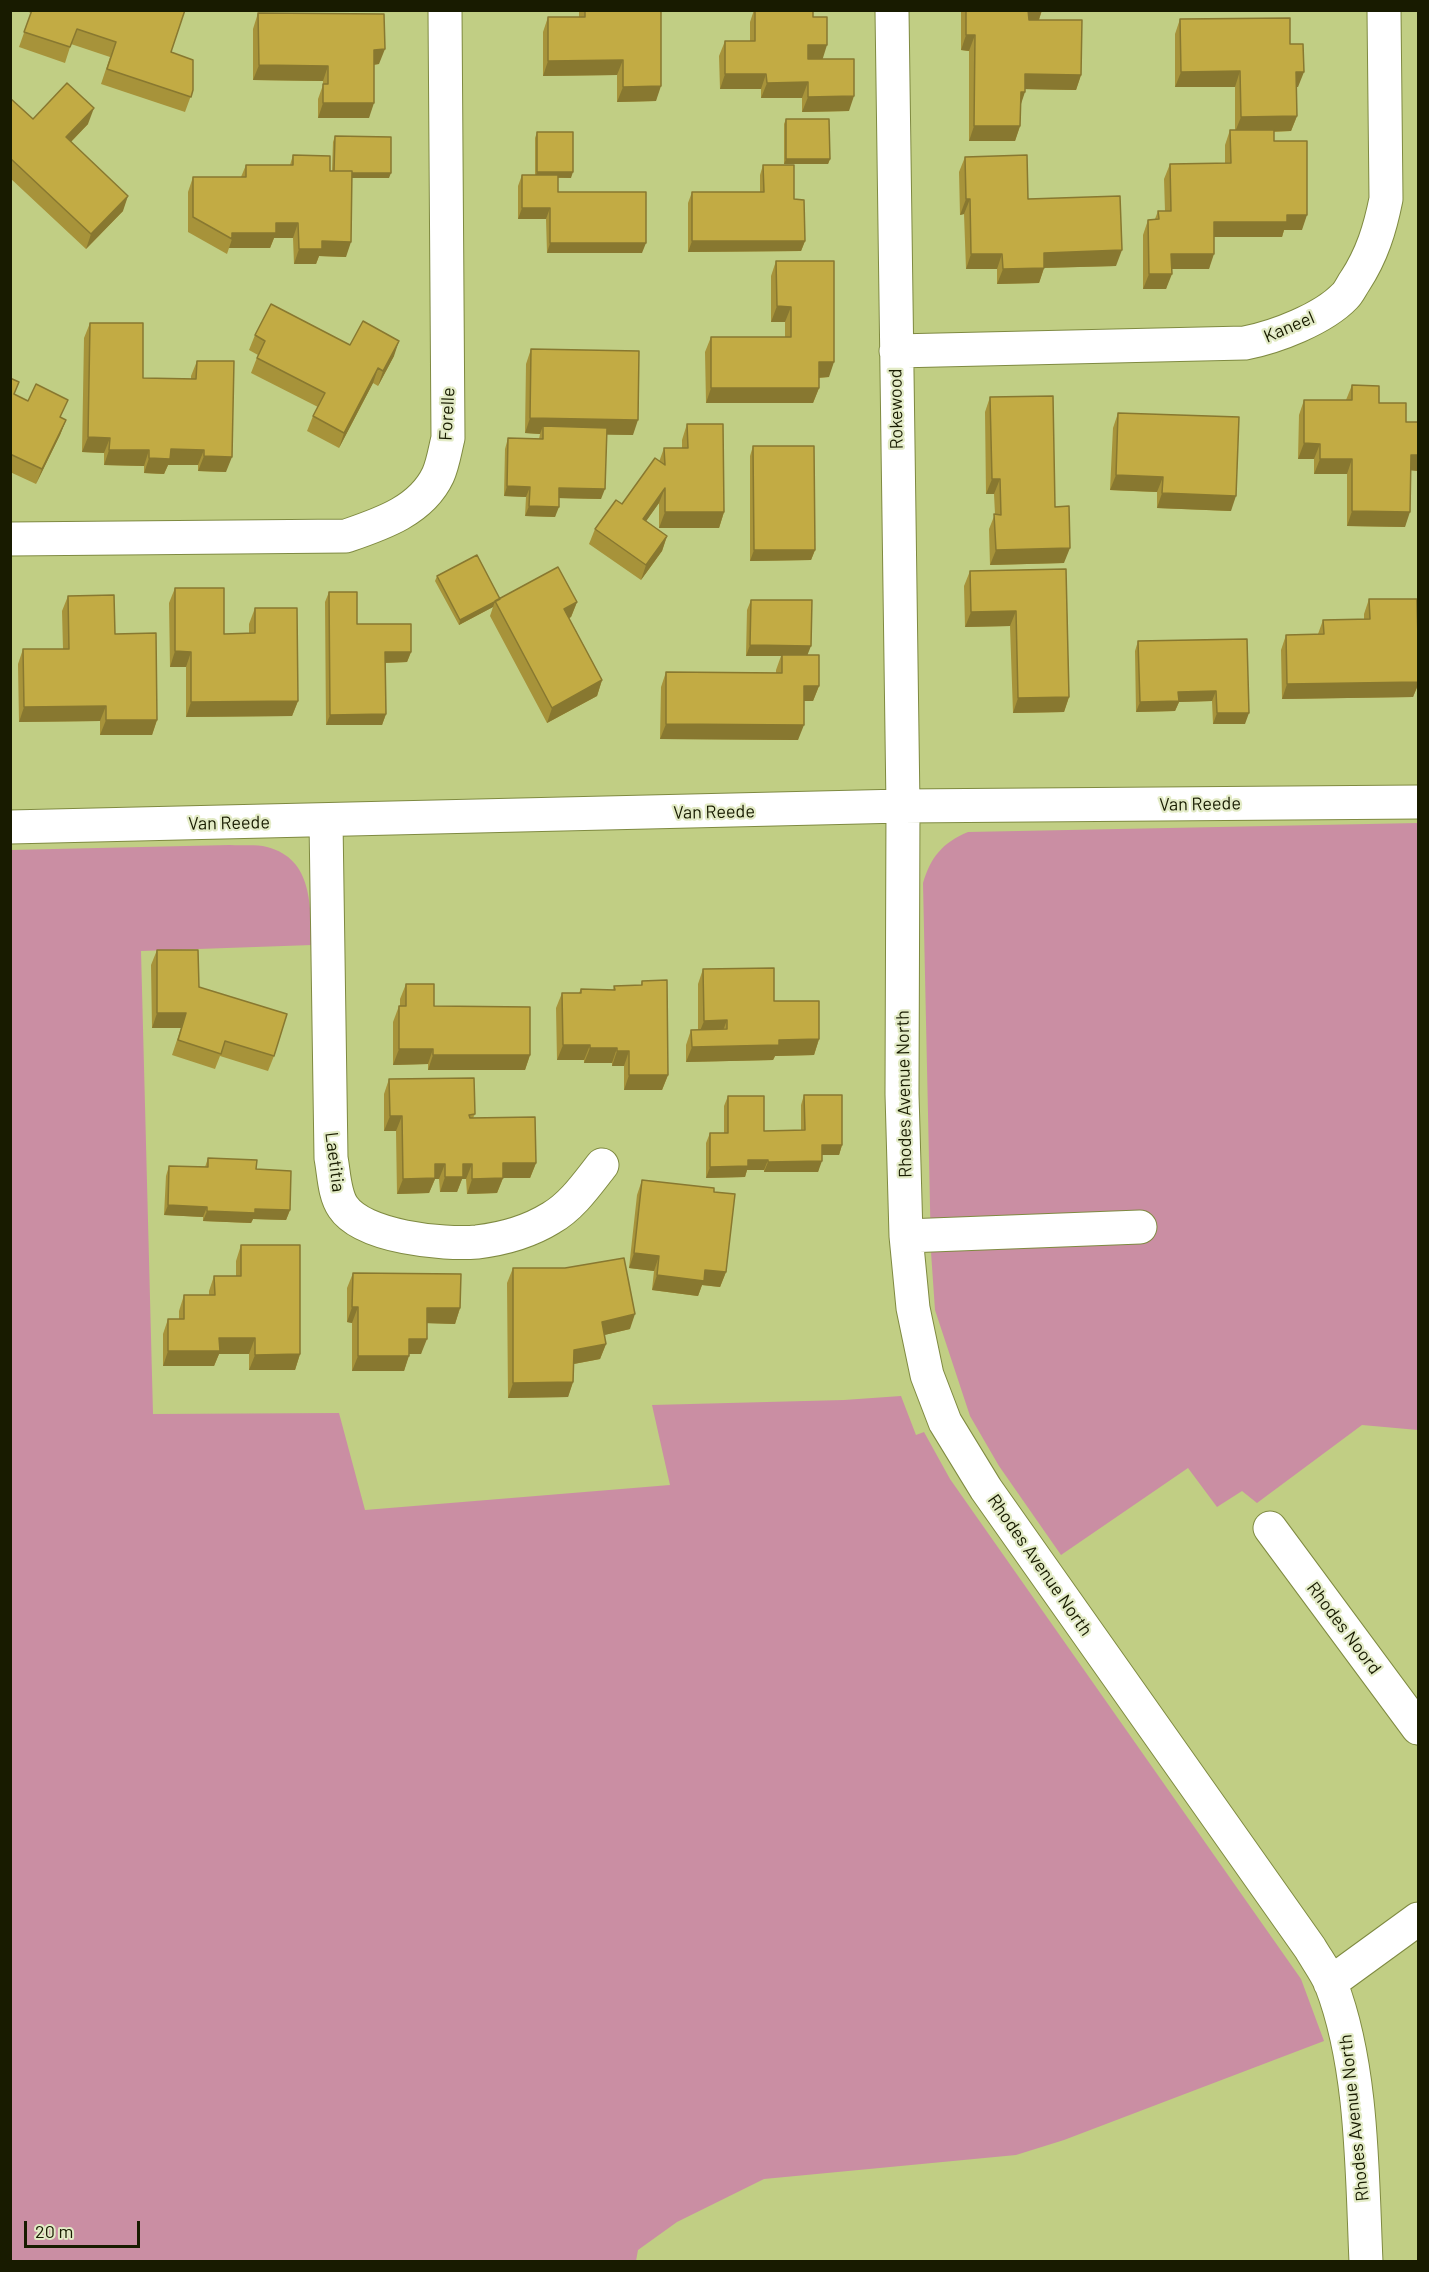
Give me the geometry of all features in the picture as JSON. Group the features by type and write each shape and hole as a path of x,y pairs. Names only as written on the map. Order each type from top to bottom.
{"street":[{"name":"Forelle","path":"10,540 346,536 382,524 416,504 438,475 448,438 446,10"},
{"name":"Rokewood","path":"892,10 903,807"},
{"name":"Kaneel","path":"896,351 1245,343 1269,338 1315,317 1345,296 1369,260 1382,223 1386,199 1384,10"},
{"name":"Van Reede","path":"10,826 903,807 1419,802"},
{"name":"Rhodes Avenue North","path":"903,807 902,1094 906,1236 913,1308 927,1375 945,1422 986,1489 1304,1939 1330,1983 1347,2034 1362,2170 1366,2262"},
{"name":"Laetitia","path":"326,821 331,1158 342,1206 355,1219 386,1233 404,1237 476,1242 534,1227 554,1217 577,1197 602,1166"},
{"path":"906,1236 1140,1227"},
{"name":"Rhodes Noord","path":"1270,1528 1419,1728"},
{"path":"1330,1983 1419,1919"}],"shaded area":[{"path":"1418,823 1418,1430 1362,1425 1257,1503 1242,1491 1217,1507 1188,1468 1061,1555 999,1466 970,1416 935,1310 931,1252 923,883 930,866 944,846 968,832"},
{"path":"230,845 267,847 282,853 294,862 306,887 311,916 312,945 141,951 153,1414 339,1413 365,1510 670,1485 652,1405 844,1400 901,1396 916,1435 924,1432 950,1479 1301,1979 1324,2041 1064,2140 1016,2155 764,2179 677,2222 638,2250 636,2261 11,2261 10,850"}],"building":[{"path":"32,10 185,10 171,52 193,60 191,97 107,69 116,42 77,29 70,47 24,32"},
{"path":"585,10 661,10 661,86 623,87 623,60 548,61 548,17 585,17"},
{"path":"755,10 813,10 813,17 827,17 827,45 808,45 808,59 854,59 854,96 808,97 808,82 767,83 766,74 725,74 725,41 755,41"},
{"path":"966,10 1028,10 1029,20 1082,20 1081,75 1025,74 1025,92 1021,92 1020,126 974,126 975,35 966,35"},
{"path":"258,13 384,14 385,49 374,50 374,103 323,103 323,84 328,84 328,66 259,65"},
{"path":"1290,18 1290,44 1303,44 1304,72 1296,72 1297,116 1241,117 1240,71 1181,72 1180,19"},
{"path":"67,83 94,108 66,137 128,196 91,234 10,158 10,98 33,119"},
{"path":"786,119 829,119 830,159 786,159"},
{"path":"1230,130 1274,130 1274,141 1307,141 1307,215 1287,215 1287,222 1214,222 1214,254 1171,254 1172,274 1149,274 1148,220 1159,219 1158,211 1171,211 1170,164 1231,163"},
{"path":"537,132 573,132 573,172 537,172"},
{"path":"335,136 391,137 391,173 334,171"},
{"path":"293,155 330,156 330,171 352,171 351,242 322,241 322,249 299,249 298,223 276,223 276,233 232,233 232,239 193,217 193,177 246,177 246,165 293,165"},
{"path":"1027,155 1028,199 1120,196 1122,250 1044,253 1044,268 1003,269 1002,254 971,254 970,199 966,199 965,157"},
{"path":"763,165 794,165 794,199 804,200 805,241 692,241 692,192 764,192"},
{"path":"522,175 558,175 558,192 646,192 646,243 550,243 550,208 522,208"},
{"path":"776,261 834,261 834,362 819,362 819,388 711,388 711,337 791,337 791,307 777,306"},
{"path":"271,304 350,345 363,321 399,341 383,371 378,368 344,433 313,416 325,393 257,358 265,341 255,335"},
{"path":"90,323 143,323 143,378 196,379 197,361 234,361 232,457 204,456 204,450 171,449 170,459 149,458 149,450 109,450 110,438 88,437"},
{"path":"531,349 639,351 638,420 530,418"},
{"path":"10,378 19,382 14,394 28,401 36,384 68,400 60,417 66,420 42,469 10,454"},
{"path":"1352,385 1379,386 1379,403 1406,403 1406,422 1419,422 1419,455 1411,455 1410,512 1352,511 1352,459 1320,459 1320,444 1304,443 1304,400 1352,400"},
{"path":"1053,396 1055,507 1069,506 1070,548 996,550 994,514 1001,515 1000,479 992,479 990,397"},
{"path":"1118,413 1239,417 1236,496 1162,493 1163,477 1116,475"},
{"path":"687,424 723,424 724,512 665,512 665,488 643,519 667,536 646,565 595,529 616,500 622,504 655,458 665,465 664,448 688,448"},
{"path":"543,426 607,428 605,489 559,488 559,507 529,506 530,487 507,486 508,438 543,439"},
{"path":"753,446 814,446 815,550 754,550"},
{"path":"477,555 500,599 460,620 437,576"},
{"path":"558,567 577,602 564,609 602,680 552,708 495,601"},
{"path":"1066,569 1069,697 1018,698 1016,611 971,612 970,571"},
{"path":"175,588 224,588 224,634 255,633 255,608 297,608 298,701 191,702 191,652 175,651"},
{"path":"329,592 357,592 357,624 411,624 411,652 385,652 386,714 330,715"},
{"path":"114,595 115,634 156,633 157,720 106,720 106,706 24,707 23,649 69,649 68,596"},
{"path":"1369,599 1417,599 1419,682 1287,684 1286,635 1324,634 1323,620 1370,619"},
{"path":"751,600 812,600 811,646 750,645"},
{"path":"1247,639 1249,713 1217,713 1216,691 1178,692 1179,701 1140,702 1138,641"},
{"path":"782,655 819,655 819,686 804,686 804,725 666,724 666,672 782,673"},
{"path":"157,950 198,950 199,987 287,1014 274,1056 225,1041 221,1054 178,1040 186,1013 157,1013"},
{"path":"774,968 774,1001 819,1001 819,1039 779,1040 779,1045 692,1047 691,1030 727,1029 727,1020 704,1021 703,969"},
{"path":"667,980 668,1075 629,1075 629,1051 617,1051 617,1048 590,1048 590,1045 563,1045 562,993 581,993 581,989 615,990 614,986 642,985 642,981"},
{"path":"406,984 434,984 434,1006 530,1007 530,1055 433,1055 433,1049 399,1049 399,1006 406,1006"},
{"path":"474,1078 475,1114 469,1115 470,1118 535,1117 536,1163 503,1163 503,1178 472,1179 472,1164 463,1164 463,1177 445,1177 445,1164 435,1164 435,1178 403,1179 402,1116 390,1116 389,1079"},
{"path":"804,1095 842,1095 842,1145 822,1145 822,1161 748,1160 748,1166 710,1167 710,1133 728,1133 728,1096 764,1096 764,1131 805,1130"},
{"path":"208,1158 257,1160 256,1169 291,1171 290,1210 255,1209 255,1213 207,1211 207,1207 168,1205 169,1166 208,1167"},
{"path":"642,1180 714,1188 714,1192 735,1194 726,1272 705,1270 704,1281 657,1275 659,1256 634,1253"},
{"path":"241,1245 300,1245 300,1354 255,1355 255,1338 219,1338 220,1351 168,1351 168,1319 184,1319 184,1295 215,1295 214,1276 241,1276"},
{"path":"624,1258 635,1314 602,1322 606,1344 574,1350 573,1382 513,1383 513,1268 565,1268"},
{"path":"353,1273 461,1274 460,1308 427,1308 427,1339 409,1339 409,1356 358,1356 358,1307 352,1307"}]}
